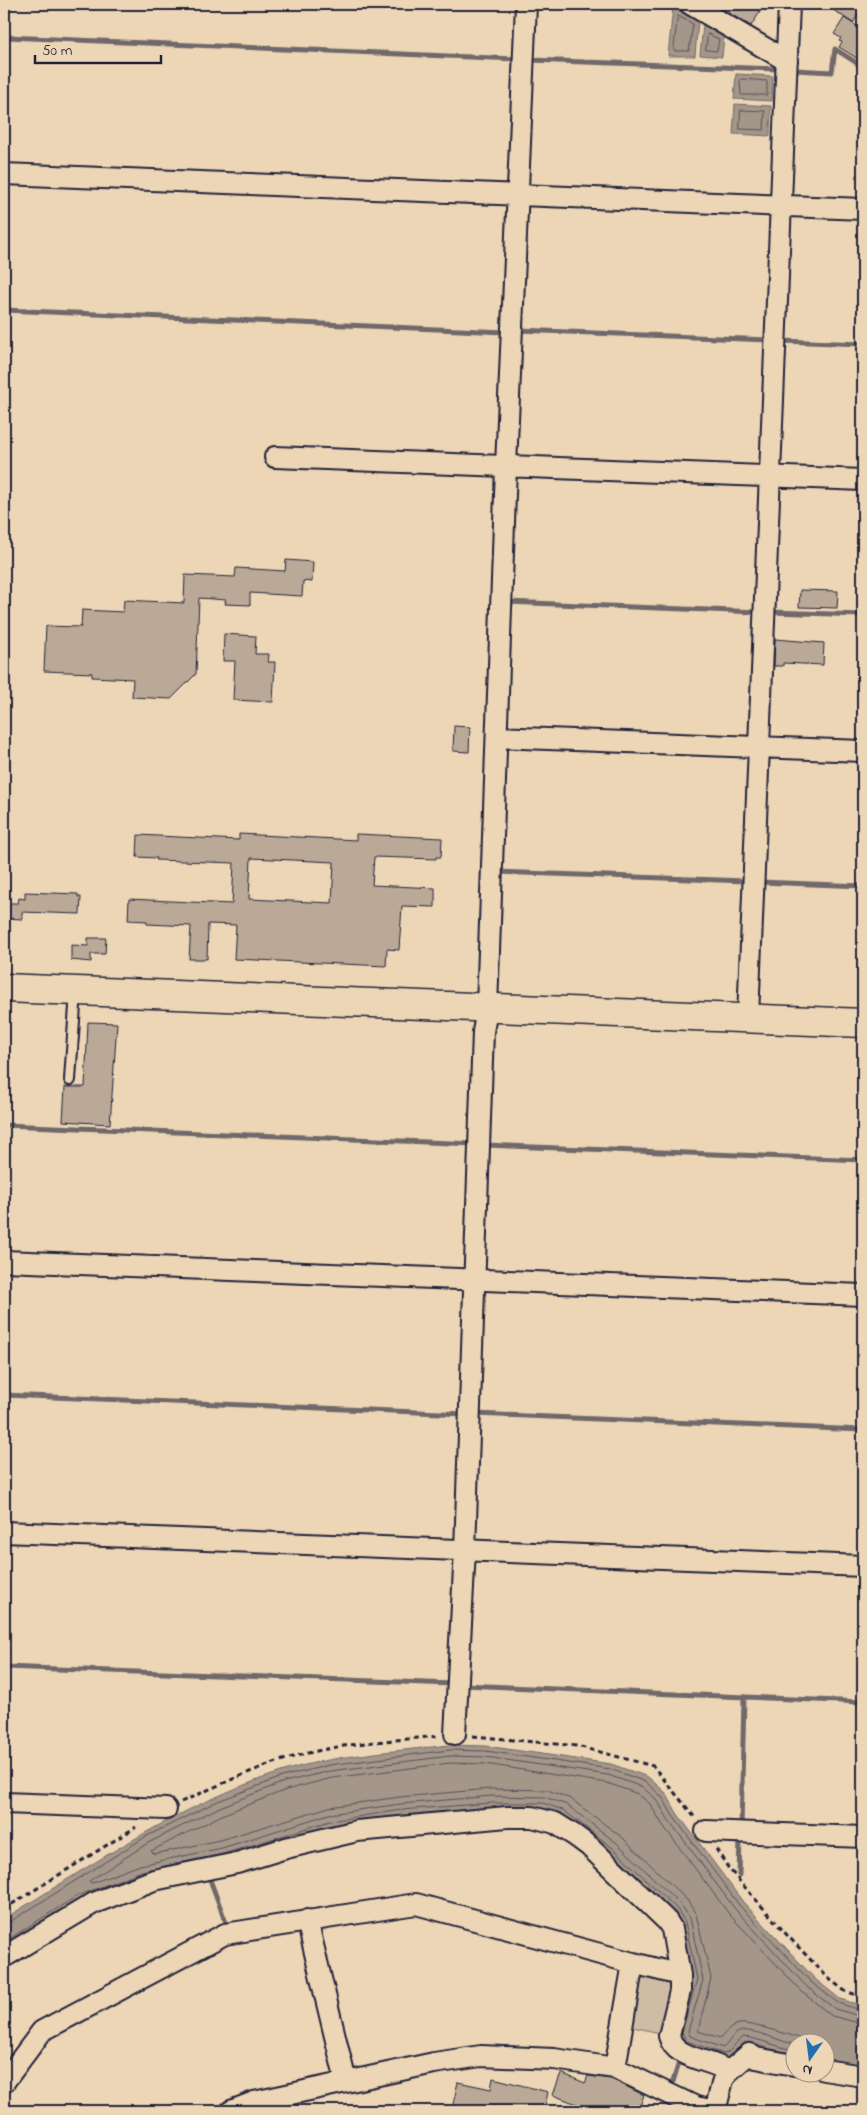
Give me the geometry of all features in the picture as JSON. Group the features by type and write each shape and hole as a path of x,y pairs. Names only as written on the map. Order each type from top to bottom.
{"street":[{"path":"455,1734 465,1550 483,1032 487,1008 506,466 526,4"},
{"path":"690,4 787,61"},
{"path":"748,1018 789,4"},
{"path":"4,174 863,208"},
{"path":"275,457 863,480"},
{"path":"497,737 863,751"},
{"path":"4,988 863,1023"},
{"path":"4,1261 863,1295"},
{"path":"4,1532 863,1566"},
{"path":"4,1803 166,1808"},
{"path":"4,1957 94,1903 154,1880 237,1863 286,1848 358,1831 508,1817 532,1817 555,1823 589,1846 667,1921 672,1929 680,1976 680,1991 669,2036 670,2041 683,2052 723,2068 728,2072"},
{"path":"706,1831 863,1837"},
{"path":"4,2082 42,2031 225,1934 307,1920 416,1904 680,1976"},
{"path":"307,1920 346,2082"},
{"path":"616,2068 633,1964"},
{"path":"231,2111 254,2102 434,2063 482,2056 554,2059 616,2068 705,2110 728,2072 749,2054 756,2058 784,2063"},
{"path":"834,2072 863,2076"}],"lane":[{"path":"70,1080 76,991"}],"path":[{"path":"4,1909 166,1808 255,1769 296,1756 319,1750 455,1734 577,1746 653,1766 706,1831 729,1870 787,1935 828,1978 845,1991 863,1997"}],"shaded area":[{"path":"634,1973 672,1984 664,2034 625,2025"}],"water":[{"path":"673,6 698,21 695,56 668,56"},
{"path":"703,24 724,36 722,57 700,55"},
{"path":"736,74 773,76 772,101 734,99"},
{"path":"735,104 771,106 770,136 733,134"},
{"path":"449,1745 486,1746 611,1764 648,1777 666,1793 677,1813 743,1902 815,1979 840,1999 863,2006 863,2065 834,2060 834,2032 784,2032 784,2053 744,2042 732,2057 724,2060 683,2045 676,2033 692,1979 680,1924 673,1913 611,1852 560,1814 542,1808 492,1808 402,1815 331,1825 224,1859 4,1947 4,1919 104,1857 172,1818 244,1785 281,1772 322,1761 364,1754"}],"building":[{"path":"713,4 765,4 751,26"},
{"path":"824,4 863,4 863,7 853,23"},
{"path":"844,18 863,30 863,62 839,47 842,42 839,41 841,38 834,34"},
{"path":"286,560 313,562 312,582 303,581 302,596 250,593 250,605 225,604 226,600 199,598 196,674 171,699 132,697 133,679 92,677 92,673 44,671 46,626 81,627 82,610 123,612 124,600 184,603 185,575 235,577 236,568 285,571"},
{"path":"800,590 838,591 837,608 799,607"},
{"path":"224,634 256,636 255,654 269,654 268,662 275,662 273,702 233,700 235,661 223,661"},
{"path":"775,639 824,643 823,665 783,663 783,666 774,666"},
{"path":"454,726 470,727 469,752 453,751"},
{"path":"239,834 356,840 356,834 442,838 441,857 436,857 436,859 374,857 372,885 435,888 435,907 402,906 399,950 387,949 386,966 234,959 236,925 208,924 207,959 189,959 191,926 147,924 147,921 128,920 129,899 232,904 234,863 156,860 157,858 137,857 138,835 239,840","holes":["251,858 334,862 332,903 249,899"]},
{"path":"25,892 78,894 78,897 81,897 80,914 22,912 22,919 4,918 4,903 18,903 19,898 25,899"},
{"path":"88,938 106,938 105,954 91,954 91,962 71,960 71,945 88,946"},
{"path":"88,1022 117,1023 110,1124 63,1121 65,1087 85,1087"},
{"path":"561,2073 585,2083 588,2076 611,2079 644,2095 638,2111 595,2111 553,2095"},
{"path":"493,2078 548,2092 544,2111 463,2111 452,2109 458,2082 491,2089"}],"waterway":[{"path":"7,37 518,59"},
{"path":"795,70 832,72 835,49 863,67"},
{"path":"530,60 779,69"},
{"path":"4,310 505,332"},
{"path":"518,330 769,340"},
{"path":"781,341 863,344"},
{"path":"506,602 759,612"},
{"path":"770,612 863,615"},
{"path":"497,872 747,881"},
{"path":"760,882 863,886"},
{"path":"4,1125 475,1144"},
{"path":"485,1145 863,1160"},
{"path":"4,1395 465,1414"},
{"path":"475,1414 863,1430"},
{"path":"4,1667 453,1684"},
{"path":"463,1685 863,1702"},
{"path":"741,1829 744,1697"},
{"path":"739,1875 740,1838"},
{"path":"209,1877 228,1928"},
{"path":"672,2085 679,2062"}]}
